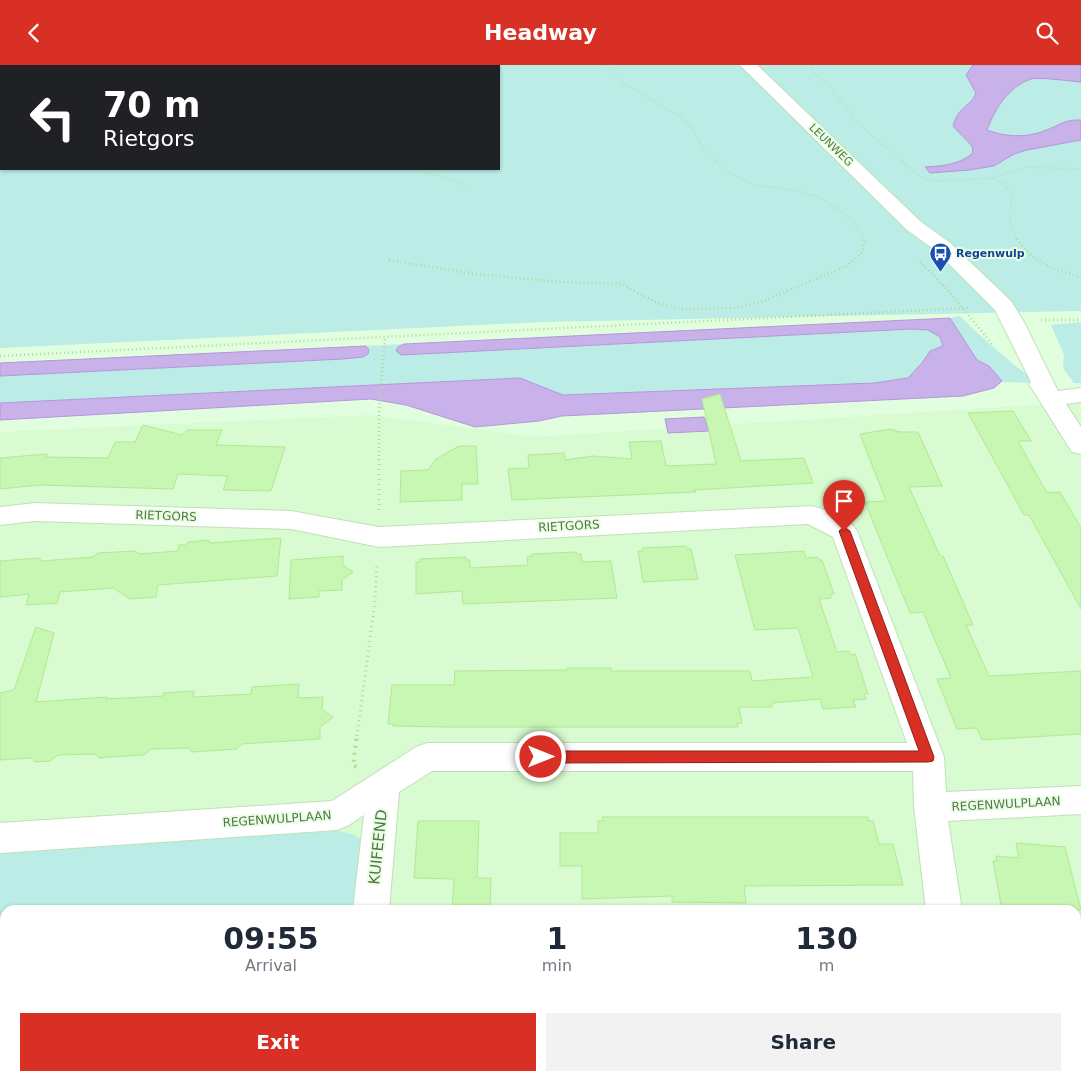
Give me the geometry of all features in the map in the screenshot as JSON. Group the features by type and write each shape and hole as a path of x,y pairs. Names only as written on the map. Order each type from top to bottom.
{"street":[{"name":"LEUNWEG","path":"748,65 914,226 942,246 1003,305 1013,321 1051,399"},
{"name":"LEUNWEG","path":"914,226 930,248 986,307 1051,399 1081,446"},
{"path":"1051,399 1081,395"},
{"name":"RIETGORS","path":"0,516 35,512 291,520 379,537 812,515 844,531 928,757 930,807 943,905"},
{"name":"REGENWULPLAAN","path":"0,838 337,815 427,757 928,757"},
{"name":"KUIFEEND","path":"372,905 384,784"},
{"name":"REGENWULPLAAN","path":"930,807 1081,799"}],"path":[{"path":"389,260 485,275 560,283 605,282 622,284 654,302 681,309 736,307 761,302 847,266 862,252 865,239 858,226 832,205 817,195 799,191 770,189 747,183 729,173 714,161 682,117 625,84 610,71 608,65"},
{"path":"810,65 815,73 833,90 857,122 914,173 926,179 941,181 992,178 1026,167 1081,169"},
{"path":"420,170 460,181 468,187"},
{"path":"992,178 1004,184 1012,194 1010,220 1021,245 1039,261 1063,273 1081,277"},
{"path":"0,356 986,307"},
{"path":"1038,320 1081,320"},
{"path":"384,784 353,765 375,601 379,537 379,411 385,338"}],"shaded area":[{"path":"500,65 1081,65 1081,311 542,322 0,348 0,170 500,170"},
{"path":"973,65 1081,65 1081,82 1031,79 1016,87 998,107 987,130 1001,134 1023,136 1066,122 1081,120 1081,140 1027,150 1014,154 994,166 930,173 925,167 956,162 973,153 972,146 953,126 958,114 974,98 976,93 966,75"},
{"path":"960,316 1035,383 1000,382 989,366 977,360 950,318"},
{"path":"950,318 977,360 989,366 1002,381 994,388 963,396 562,416 539,421 475,427 406,405 371,399 0,420 0,403 520,378 563,395 874,383 908,378 930,351 943,346 940,337 928,330 911,329 401,355 396,351 398,347 404,344"},
{"path":"1081,322 1081,383 1074,383 1063,368 1064,355 1051,325"},
{"path":"911,329 927,330 936,333 942,340 943,346 930,351 908,378 874,383 563,395 520,378 0,403 0,376 343,359 363,357 368,354 369,350 366,346 404,344 398,347 401,355"},
{"path":"366,346 369,350 368,354 363,357 343,359 0,376 0,363"},
{"path":"1081,402 1081,905 0,905 0,432 370,415 535,437"},
{"path":"704,417 709,431 668,433 665,419"},
{"path":"339,831 355,835 365,842 356,905 0,905 0,848"}],"building":[{"path":"720,394 741,461 804,458 813,483 695,490 696,492 512,500 508,469 529,468 528,455 564,453 565,460 593,456 632,459 629,442 661,441 666,466 716,464 702,399"},
{"path":"1013,411 1031,441 1018,441 1047,493 1060,492 1081,528 1081,609 1029,515 1024,515 968,413"},
{"path":"143,425 182,435 187,430 222,430 216,445 285,447 271,491 223,490 228,476 178,474 173,489 39,485 0,489 0,458 47,454 46,457 108,458 115,442 135,442"},
{"path":"891,429 899,432 918,432 942,486 909,487 940,556 943,556 973,625 966,625 989,676 1081,671 1081,734 982,740 977,728 957,729 937,679 951,678 923,612 910,613 865,502 886,501 860,434"},
{"path":"459,446 476,446 478,484 462,484 462,500 400,502 401,471 428,470 436,459"},
{"path":"281,538 277,576 158,585 156,597 130,599 113,588 60,592 57,603 26,605 29,594 0,597 0,561 39,558 42,561 93,557 98,553 135,551 139,554 178,551 179,545 185,545 188,542 209,540 209,543"},
{"path":"686,546 687,549 691,549 698,579 643,582 638,551 643,551 642,548"},
{"path":"804,551 806,558 818,557 819,560 822,560 834,594 830,595 831,598 819,599 837,652 849,651 851,655 855,654 868,694 864,694 866,699 853,700 856,707 823,709 820,699 772,703 772,707 739,707 742,723 737,723 738,727 447,727 393,726 393,724 388,724 392,685 454,685 455,671 611,668 611,671 750,671 752,681 813,677 798,628 755,630 735,555"},
{"path":"576,552 581,554 582,562 611,561 617,598 463,604 462,591 416,594 416,562 420,562 420,559 466,557 465,560 470,560 470,568 528,565 527,557 532,556 532,554"},
{"path":"343,556 343,565 353,572 342,580 342,590 319,591 319,597 289,599 291,560"},
{"path":"36,627 54,633 36,702 107,697 106,699 163,696 163,693 194,691 193,697 251,694 252,687 299,684 298,698 323,697 322,709 333,717 320,727 320,739 242,744 237,749 192,752 188,748 151,749 144,755 99,758 95,754 58,755 50,761 35,762 31,758 0,760 0,693 14,690"},
{"path":"602,817 868,817 868,821 873,821 879,844 893,844 903,885 744,886 746,903 672,902 672,896 582,899 582,866 560,866 560,833 598,833 598,821 603,821"},
{"path":"418,821 479,821 477,878 491,878 490,905 452,905 454,879 414,878"},
{"path":"1016,843 1065,847 1080,905 1001,905 993,861 997,861 996,856 1019,858"}],"place":[{"name":"Regenwulp","path":"940,272"}],"route":[{"path":"541,757 928,757 844,531"}]}
